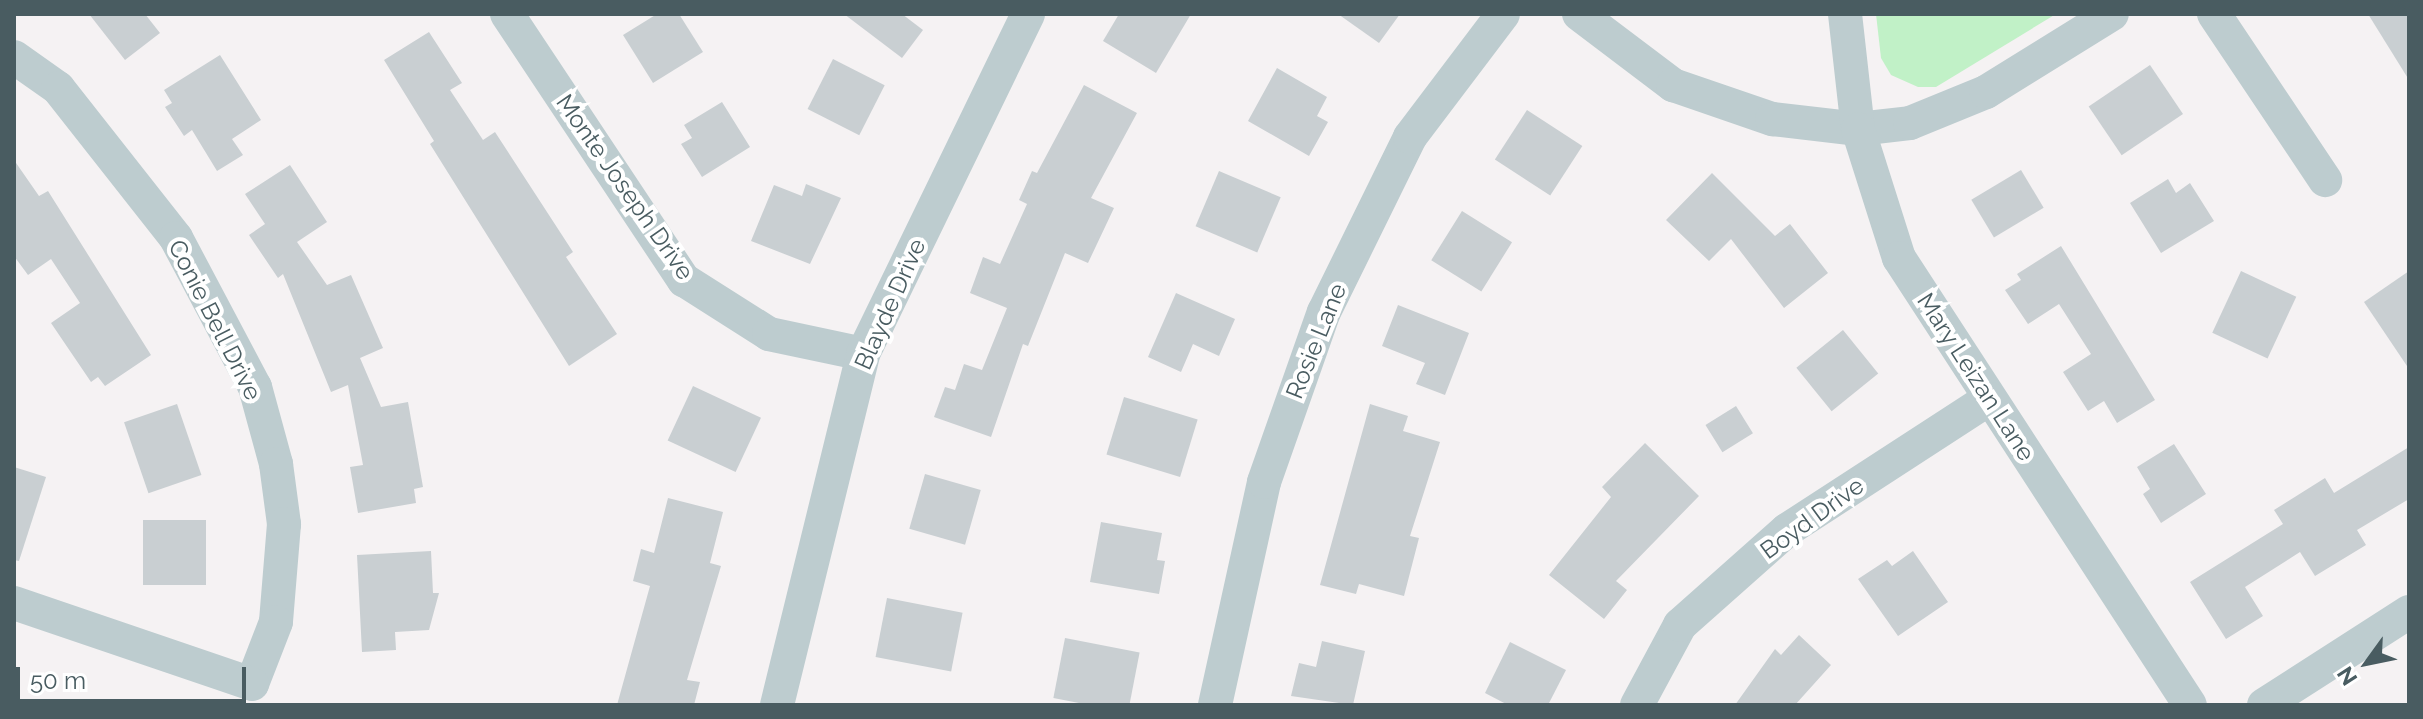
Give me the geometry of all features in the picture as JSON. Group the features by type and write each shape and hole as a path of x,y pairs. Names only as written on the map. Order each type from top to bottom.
{"street":[{"name":"Monte Joseph Drive","path":"507,14 684,280 769,334 863,354"},
{"name":"Blayde Drive","path":"777,705 863,354 1028,14"},
{"name":"Rosie Lane","path":"1215,705 1264,482 1324,312 1410,137 1503,14"},
{"path":"1579,14 1673,85 1772,119 1858,129 1910,123 1986,92 2112,14"},
{"name":"Mary Leizan Lane","path":"1845,14 1858,129 1899,258 2190,705"},
{"path":"2214,14 2325,180"},
{"name":"Conie Bell Drive","path":"14,57 58,88 176,238 255,387 276,464 284,524 276,622 252,684 14,603"},
{"name":"Boyd Drive","path":"1637,705 1680,625 1787,530 1989,399"},
{"path":"2264,705 2409,612"}],"green space":[{"path":"1876,14 2056,14 1936,87 1918,87 1891,75 1881,58"}],"building":[{"path":"89,14 145,14 160,33 125,60"},
{"path":"657,14 679,14 703,52 653,83 623,35"},
{"path":"844,14 902,14 923,30 902,58"},
{"path":"1119,14 1191,14 1156,73 1103,41"},
{"path":"1338,14 1400,14 1379,43"},
{"path":"2368,14 2409,14 2409,80"},
{"path":"429,32 462,83 450,90 483,140 495,132 573,252 566,257 617,334 569,366 430,144 434,141 384,60"},
{"path":"220,55 261,120 232,139 243,155 217,171 192,130 184,136 165,107 172,103 164,90"},
{"path":"833,59 885,85 859,135 808,109"},
{"path":"2150,65 2183,114 2122,155 2089,106"},
{"path":"1277,68 1327,97 1317,116 1328,122 1309,156 1248,121"},
{"path":"1084,85 1137,113 1091,198 1114,208 1088,263 1065,253 1028,346 1023,344 991,437 934,417 945,387 955,390 964,364 982,370 1007,308 970,293 983,257 1000,264 1027,204 1019,200 1032,171 1037,173"},
{"path":"722,102 750,147 702,177 681,144 692,138 684,125"},
{"path":"1527,110 1582,146 1550,195 1495,159"},
{"path":"14,160 39,196 48,191 151,355 105,386 98,377 91,382 51,323 80,303 51,259 28,275 14,256"},
{"path":"290,165 327,222 297,242 327,285 351,275 383,348 360,358 381,407 408,402 423,487 414,489 416,503 358,513 350,467 363,465 348,385 331,392 283,274 278,278 249,235 265,224 245,194"},
{"path":"2021,170 2044,208 1994,238 1971,200"},
{"path":"1219,171 1281,197 1257,252 1196,226"},
{"path":"1712,173 1775,236 1790,224 1828,273 1784,308 1731,239 1709,261 1666,220"},
{"path":"2168,179 2176,193 2190,183 2214,221 2161,253 2130,203"},
{"path":"806,184 841,198 810,264 751,241 774,185 802,196"},
{"path":"1462,211 1512,242 1481,291 1431,260"},
{"path":"2061,246 2155,400 2117,423 2104,401 2088,411 2063,372 2091,354 2059,304 2028,324 2005,290 2021,280 2017,274"},
{"path":"2241,271 2296,297 2268,358 2212,333"},
{"path":"2409,271 2409,369 2364,302"},
{"path":"1176,293 1235,319 1219,356 1193,344 1181,372 1148,357"},
{"path":"1398,305 1469,333 1445,395 1416,384 1425,363 1382,346"},
{"path":"1843,330 1878,374 1832,411 1796,368"},
{"path":"693,386 761,418 736,472 668,440"},
{"path":"1124,397 1198,420 1180,477 1106,454"},
{"path":"177,404 201,475 148,493 124,422"},
{"path":"1370,404 1408,416 1403,431 1440,442 1410,536 1419,538 1404,596 1359,584 1356,594 1320,585"},
{"path":"1736,406 1753,433 1722,452 1705,425"},
{"path":"1645,443 1699,496 1616,581 1627,590 1604,619 1549,575 1611,497 1602,487"},
{"path":"2174,444 2206,494 2161,523 2143,494 2150,489 2137,467"},
{"path":"2409,447 2409,499 2357,530 2366,545 2315,576 2300,552 2245,587 2263,616 2226,639 2190,582 2283,524 2274,510 2325,478 2334,493"},
{"path":"14,467 46,477 19,561 14,560"},
{"path":"925,474 981,490 965,545 909,529"},
{"path":"668,498 723,512 710,563 721,566 687,680 700,682 694,705 617,705 650,586 633,581 641,549 654,553"},
{"path":"143,520 206,520 206,585 143,585"},
{"path":"1101,522 1162,533 1157,560 1165,561 1159,594 1090,582"},
{"path":"431,551 433,593 439,593 429,630 395,632 396,650 362,652 357,555"},
{"path":"1913,551 1948,602 1898,636 1858,579 1887,560 1892,566"},
{"path":"887,598 963,613 951,672 876,657"},
{"path":"1799,635 1831,665 1795,705 1735,705 1775,649 1781,655"},
{"path":"1065,638 1140,653 1129,705 1090,705 1053,698"},
{"path":"1322,641 1365,651 1353,705 1291,696 1299,663 1316,667"},
{"path":"1510,642 1566,670 1548,705 1508,705 1485,693"}]}
